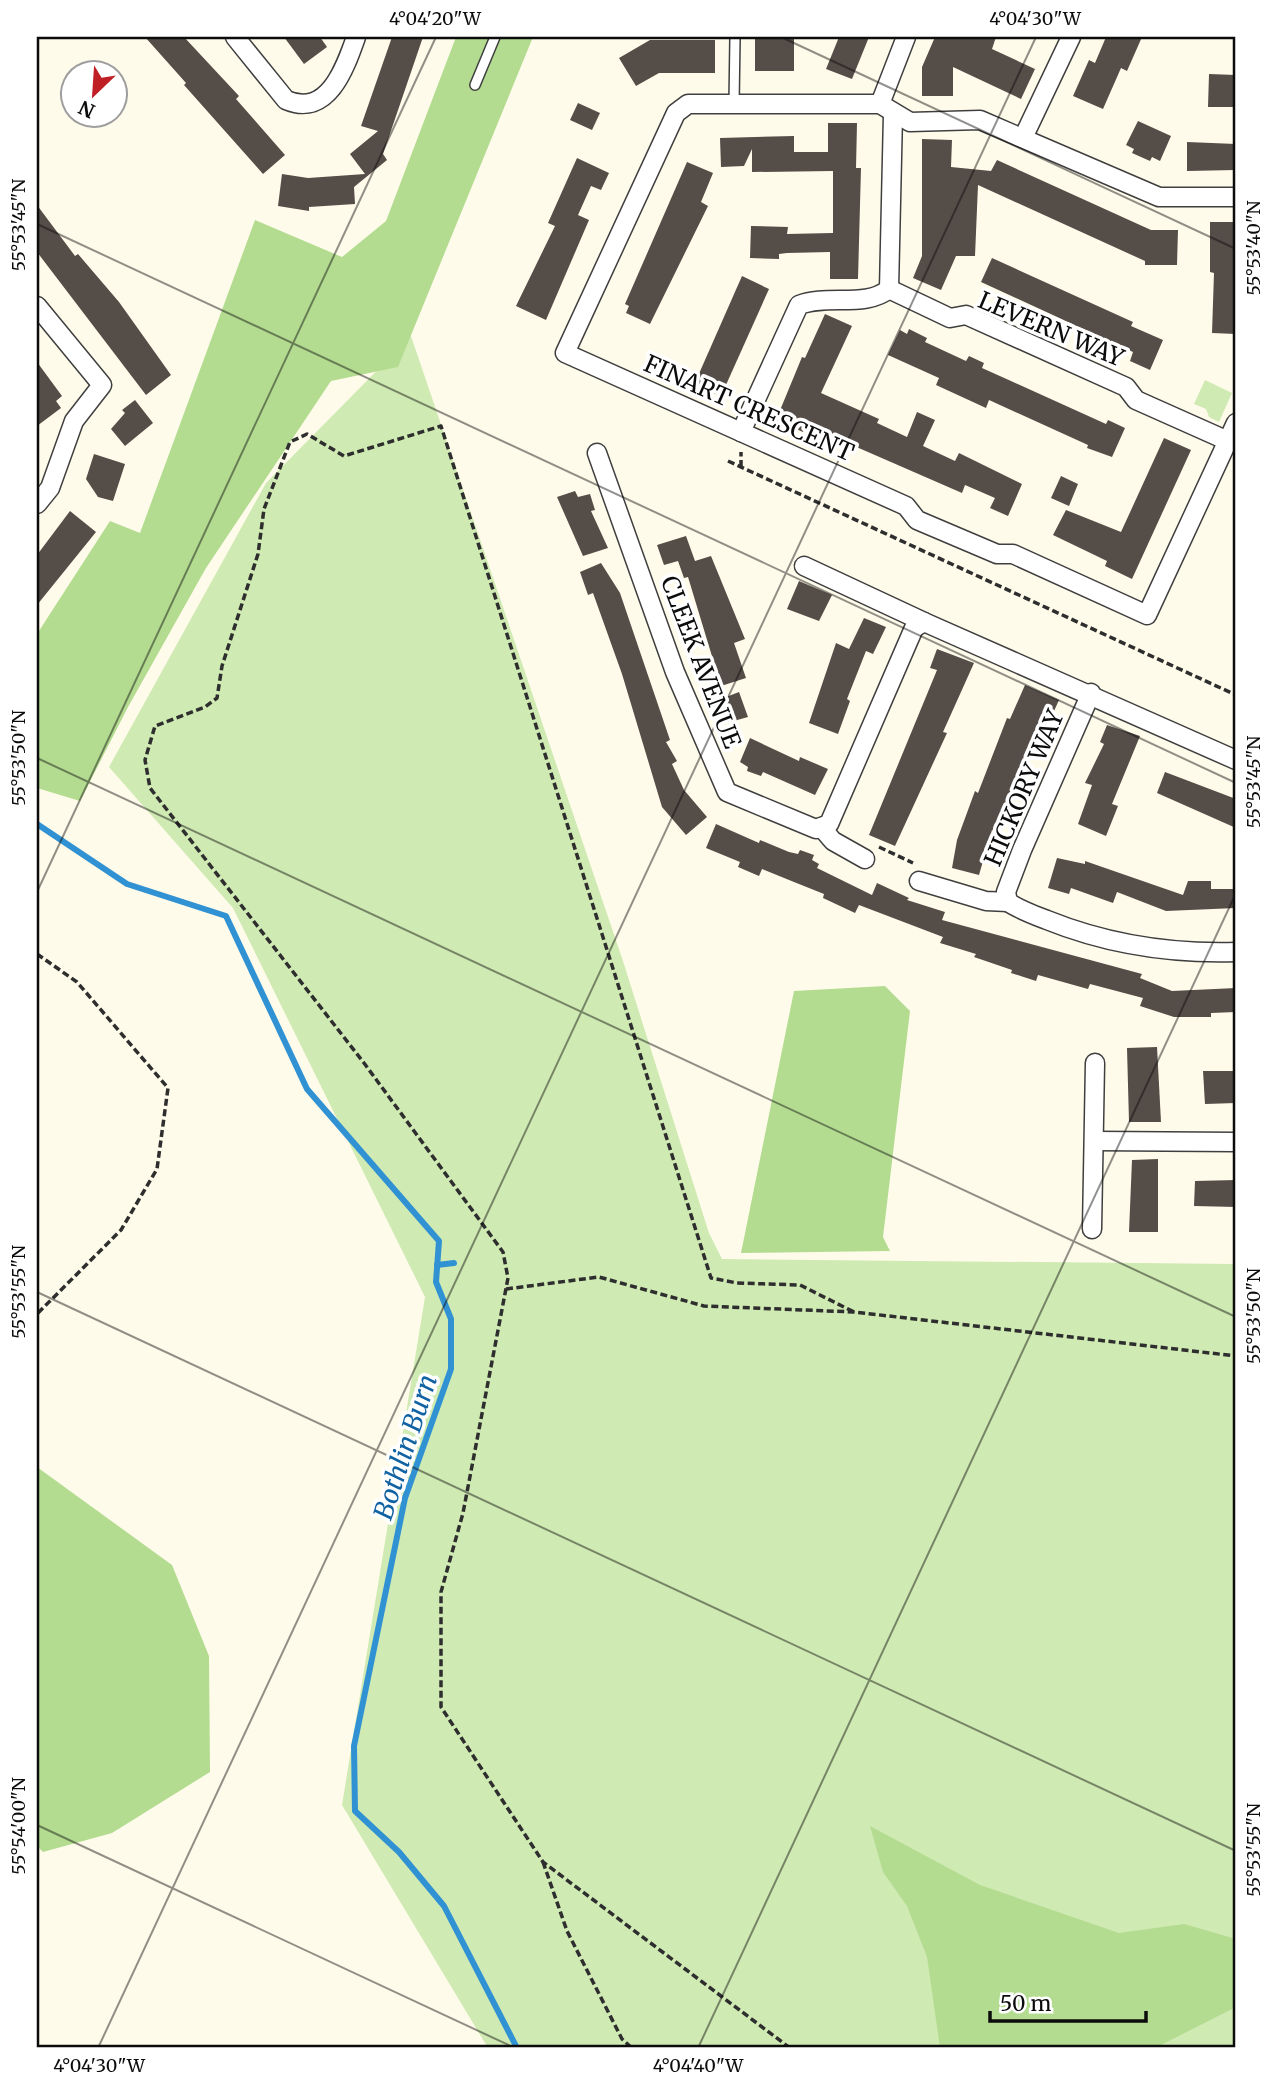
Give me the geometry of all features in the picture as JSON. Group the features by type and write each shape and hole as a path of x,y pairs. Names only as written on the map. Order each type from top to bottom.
{"street":[{"path":"235,37 286,100 297,104 313,104 328,93 340,78 356,37"},
{"path":"741,432 799,305 813,300 878,298 889,289 886,109 906,37"},
{"path":"1023,138 1070,37"},
{"name":"FINART CRESCENT","path":"1236,197 1159,197 979,120 910,122 886,109 688,104 676,113 565,353 906,506 917,520 996,554 1013,554 1147,614 1236,423"},
{"name":"LEVERN WAY","path":"889,289 950,318 966,315 1126,387 1136,400 1228,441"},
{"path":"37,306 102,385 74,421 50,488 37,504"},
{"name":"CLEEK AVENUE","path":"597,453 676,672 727,792 816,830 821,827 833,841 865,859"},
{"path":"804,566 1236,760"},
{"path":"821,827 829,824 914,628 924,622"},
{"name":"HICKORY WAY","path":"1008,902 1006,892 1022,850 1091,693"},
{"name":"HICKORY WAY","path":"919,881 986,901 1008,902 1069,929 1131,946 1182,954 1236,953"},
{"path":"1092,1229 1095,1063"},
{"path":"1095,1141 1236,1142"}],"lane":[{"path":"475,85 495,37"},
{"path":"734,104 735,37"}],"path":[{"path":"632,2048 622,2039 568,1931 543,1861 441,1707 441,1592 463,1513 509,1278 503,1252 364,1063 150,788 145,760 155,726 205,707 216,698 222,666 258,554 264,509 290,442 307,434 344,456 441,426 711,1278 737,1283 800,1285 854,1312"},
{"path":"728,461 1236,695"},
{"path":"37,954 77,982 168,1088 157,1169 121,1230 37,1314"},
{"path":"506,1289 599,1277 704,1306 854,1312 1236,1356"},
{"path":"543,1861 790,2048"}],"green space":[{"path":"456,37 533,37 398,367 331,381 206,568 128,707 80,801 37,788 37,634 110,521 140,533 255,220 342,257 386,221"},
{"path":"411,336 622,958 709,1233 722,1259 1236,1264 1236,2048 488,2048 342,1805 425,1297 233,908 109,767 266,483"},
{"path":"1205,380 1232,393 1219,422 1209,417 1206,409 1194,404"},
{"path":"885,986 910,1011 883,1237 890,1251 741,1253 794,991"},
{"path":"37,1467 172,1565 209,1656 210,1772 112,1833 43,1852 37,1846"},
{"path":"870,1826 980,1885 1119,1933 1184,1924 1236,1939 1236,2007 1155,2048 940,2048 927,1957 907,1906 883,1872"}],"building":[{"path":"145,37 184,37 239,96 236,99 285,155 263,174"},
{"path":"284,37 320,37 327,47 304,64"},
{"path":"392,37 423,37 383,154 387,160 354,187 355,204 309,207 309,211 278,206 282,174 308,178 365,174 350,154 378,131 361,126"},
{"path":"794,37 794,71 755,71 755,38"},
{"path":"839,37 869,37 852,79 826,69"},
{"path":"935,37 996,37 992,49 1035,69 1021,99 953,67 953,96 922,96 922,67"},
{"path":"1106,37 1142,37 1127,71 1121,68 1103,109 1073,96 1089,60 1095,63"},
{"path":"650,40 715,40 715,73 659,73 636,86 619,58"},
{"path":"1209,74 1236,75 1233,107 1208,107"},
{"path":"578,103 600,113 592,130 570,120"},
{"path":"1138,121 1171,136 1160,161 1152,157 1150,161 1132,153 1134,149 1126,145"},
{"path":"828,123 857,123 856,168 861,168 858,279 830,279 830,252 779,254 779,259 750,258 751,226 788,227 787,234 833,233 833,171 752,172 752,149 744,166 721,167 720,138 794,136 794,152 828,152"},
{"path":"922,139 952,140 951,167 991,171 997,160 1151,230 1178,230 1177,265 1145,265 1145,261 978,185 975,256 956,256 941,290 913,278 922,256"},
{"path":"1187,142 1236,144 1236,170 1187,171"},
{"path":"577,158 609,173 601,190 591,186 578,215 589,220 546,320 516,306 555,226 548,223"},
{"path":"687,162 713,173 701,202 708,206 650,324 626,313 629,306 625,304"},
{"path":"37,205 75,256 78,254 119,302 171,375 146,395 37,252"},
{"path":"1210,222 1236,222 1236,334 1212,333 1214,273 1210,272"},
{"path":"992,258 1133,322 1131,326 1163,340 1150,370 1130,361 1133,352 981,282"},
{"path":"742,276 769,289 721,396 694,385"},
{"path":"825,314 852,326 821,393 879,419 877,423 907,437 917,412 935,420 923,446 955,461 959,453 1022,484 1008,516 990,508 995,498 965,485 962,493 806,425 803,432 776,420 802,357 805,358"},
{"path":"909,329 927,338 925,342 966,361 969,356 984,363 982,368 1106,424 1108,420 1125,428 1112,457 1087,448 1088,445 989,400 986,408 936,385 939,378 888,355 900,330 907,334"},
{"path":"37,362 62,396 56,401 61,408 37,426"},
{"path":"135,400 153,423 125,446 111,429 125,413 122,410"},
{"path":"1164,438 1191,450 1132,579 1105,566 1107,561 1053,535 1066,510 1121,532"},
{"path":"94,454 125,464 113,501 98,497 86,479"},
{"path":"1061,476 1078,484 1069,506 1051,498"},
{"path":"575,491 578,497 590,494 595,510 591,511 608,548 583,556 557,497"},
{"path":"70,511 96,532 37,605 37,555"},
{"path":"686,536 695,561 711,556 745,639 734,643 746,678 721,686 688,577 684,578 678,561 664,565 657,545"},
{"path":"601,563 620,593 670,740 666,742 677,761 672,764 684,790 707,817 686,835 662,807 622,674 593,593 588,595 580,572"},
{"path":"799,581 832,595 819,621 787,609"},
{"path":"864,618 886,627 873,654 866,651 847,699 850,701 838,734 809,723 836,643 849,649"},
{"path":"937,649 974,663 943,732 947,733 895,846 869,835 937,670 930,668"},
{"path":"1025,685 1059,700 1050,720 1047,718 996,832 992,830 979,875 952,868 957,840 975,791 978,793 1007,718 1010,719"},
{"path":"739,692 748,717 730,722 721,699"},
{"path":"1107,725 1140,736 1112,804 1118,806 1106,836 1078,824 1092,785 1085,783 1104,744 1100,742"},
{"path":"750,738 799,761 800,757 828,769 815,795 763,772 761,776 747,771 748,767 740,762"},
{"path":"1165,772 1236,799 1236,828 1157,793"},
{"path":"716,824 759,843 760,840 789,852 798,854 800,850 814,855 812,860 819,864 817,868 872,895 877,883 909,898 907,900 945,912 942,920 1142,974 1140,978 1172,991 1236,988 1236,1012 1211,1013 1211,1017 1174,1017 1140,1006 1143,998 1090,984 1088,989 1038,975 1036,981 1011,973 1012,970 974,957 976,954 940,943 943,937 859,905 855,913 823,898 824,894 762,869 759,876 738,867 740,862 706,848"},
{"path":"1057,858 1085,864 1085,861 1183,895 1188,881 1211,881 1211,889 1236,889 1236,908 1166,911 1117,892 1113,903 1071,888 1069,894 1048,888"},
{"path":"1157,1047 1161,1122 1129,1122 1127,1048"},
{"path":"1203,1071 1236,1071 1236,1103 1205,1104"},
{"path":"1158,1159 1158,1232 1129,1232 1132,1160"},
{"path":"1236,1180 1236,1207 1194,1206 1195,1181"}],"waterway":[{"name":"Bothlin Burn","path":"37,824 127,884 226,916 307,1089 439,1241 436,1282 451,1319 451,1369 405,1498 354,1746 355,1811 399,1852 444,1906 517,2048"},
{"path":"437,1265 454,1263"}]}
